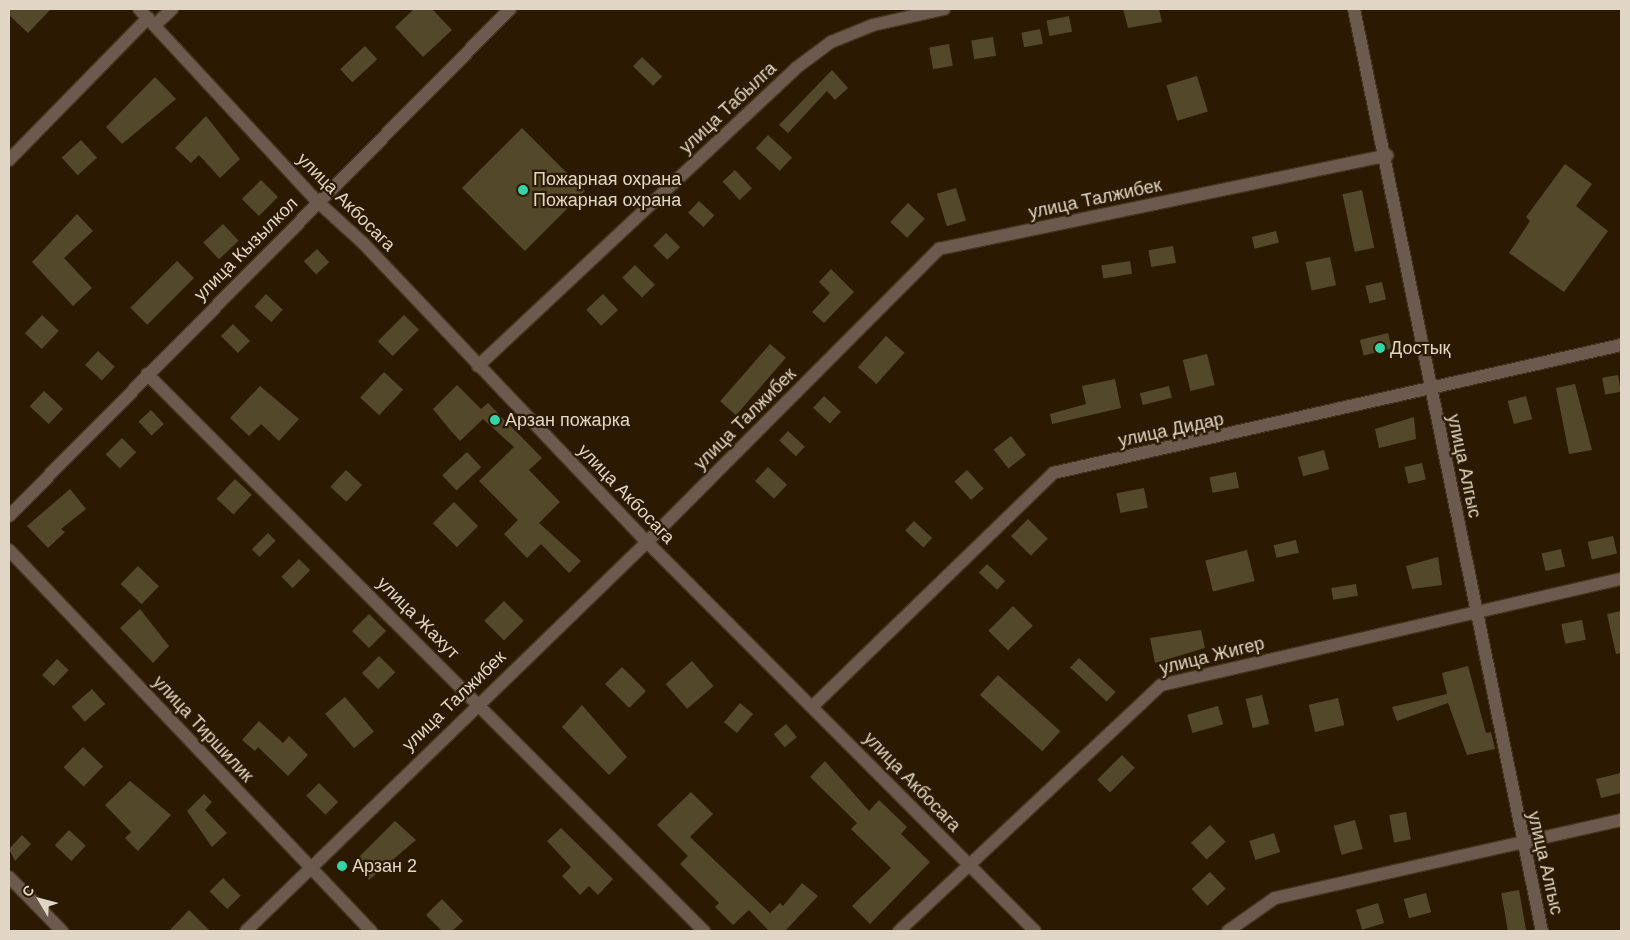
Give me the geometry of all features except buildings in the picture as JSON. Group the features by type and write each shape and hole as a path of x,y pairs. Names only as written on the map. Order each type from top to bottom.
{"street":[{"path":"9,160 148,17 172,9"},
{"name":"улица Кызылкол","path":"9,516 510,9"},
{"name":"улица Табылга","path":"478,366 796,68 831,42 856,32 944,9"},
{"name":"улица Алгыс","path":"1354,9 1387,155 1430,391 1478,612 1521,842 1542,931"},
{"name":"улица Акбосага","path":"148,17 318,202 363,243 647,542 814,705 967,864 1035,931"},
{"name":"улица Талжибек","path":"246,931 478,701 647,542 939,250 1387,155"},
{"name":"улица Дидар","path":"814,705 1053,473 1430,391 1621,345"},
{"name":"улица Жахут","path":"148,374 478,701 704,931"},
{"name":"улица Тиршилик","path":"9,550 371,931"},
{"name":"улица Жигер","path":"900,931 967,864 1161,685 1621,579"},
{"path":"1228,931 1275,898 1621,820"},
{"path":"9,877 62,931"}],"place":[{"name":"Пожарная охрана Пожарная охрана","path":"523,190"},
{"name":"Достық","path":"1380,348"},
{"name":"Арзан пожарка","path":"495,420"},
{"name":"Арзан 2","path":"342,866"}]}
